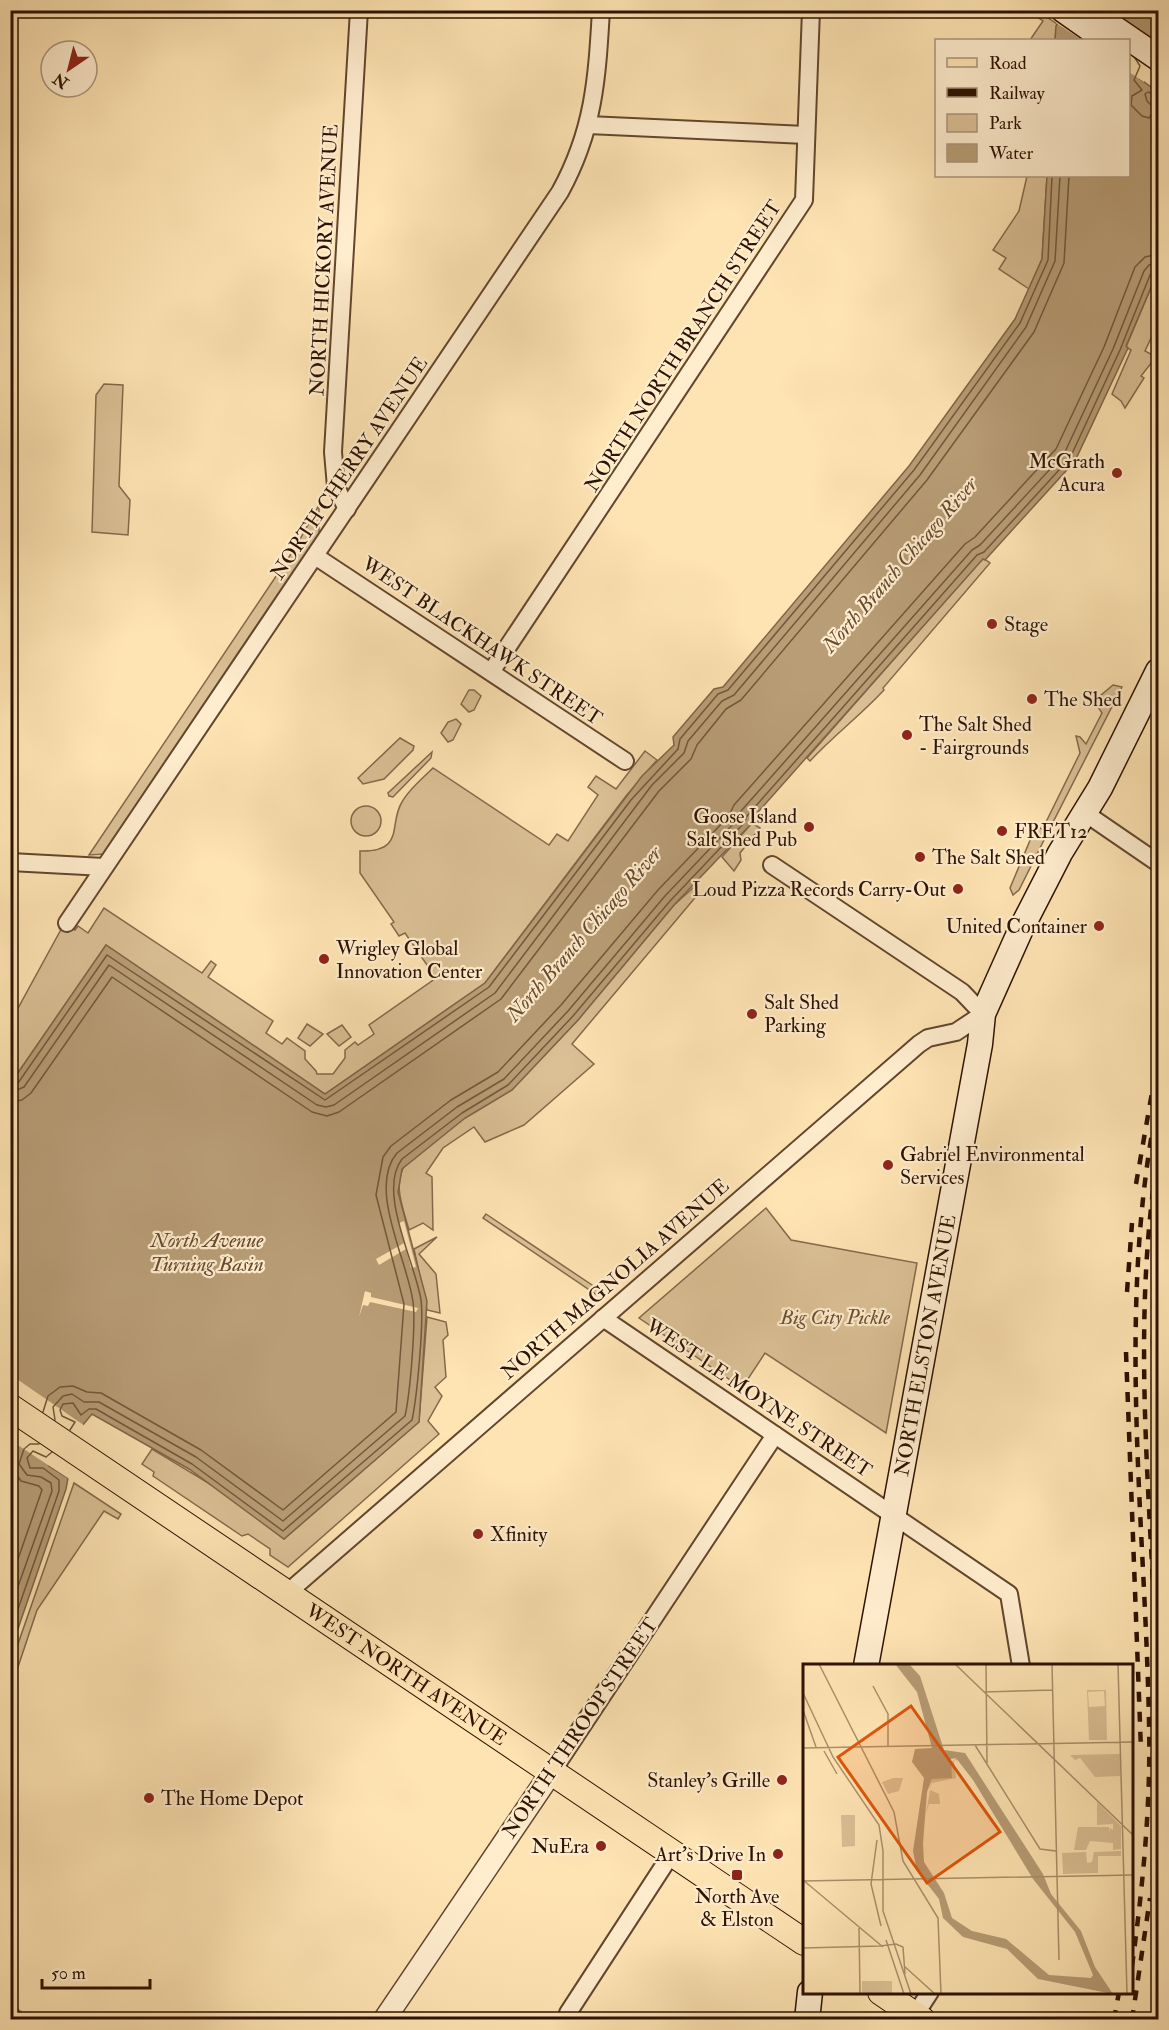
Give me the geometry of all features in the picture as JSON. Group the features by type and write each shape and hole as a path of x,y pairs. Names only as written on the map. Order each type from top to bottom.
{"main road":[{"path":"1088,10 1122,39"},
{"path":"1063,11 1105,39"},
{"path":"1130,46 1156,68"},
{"path":"1130,57 1156,68"},
{"name":"NORTH ELSTON AVENUE","path":"866,1664 980,1044 983,1014 1021,929 1060,853 1085,813 1158,671"},
{"name":"WEST NORTH AVENUE","path":"10,1407 803,1941"},
{"path":"807,2019 810,1994"},
{"path":"884,1994 918,2017"}],"street":[{"name":"NORTH HICKORY AVENUE","path":"347,509 336,487 333,452 360,10"},
{"name":"NORTH CHERRY AVENUE","path":"68,923 560,192 588,124 596,90 601,10"},
{"name":"NORTH NORTH BRANCH STREET","path":"491,672 804,200 811,10"},
{"path":"588,124 806,135"},
{"name":"WEST BLACKHAWK STREET","path":"315,556 625,761"},
{"path":"1085,813 1158,863"},
{"path":"10,862 104,867"},
{"path":"772,865 962,992 983,1014"},
{"name":"NORTH MAGNOLIA AVENUE","path":"286,1594 919,1044 927,1038 956,1032 983,1014"},
{"name":"WEST LE MOYNE STREET","path":"603,1318 1009,1594 1021,1664"},
{"name":"NORTH THROOP STREET","path":"384,2019 551,1773 775,1435"},
{"path":"568,2019 568,2013 672,1853"},
{"path":"918,2017 929,1994"}],"green space":[{"path":"1028,11 1038,11 1057,24 1055,39 1031,39 1043,21"},
{"path":"1027,177 1047,177 1042,259 1029,289 999,269 1006,258 993,250 1019,211"},
{"path":"1158,271 1158,323 1145,351 1156,357 1141,376 1144,378 1125,408 1121,401 1112,394 1131,350 1126,347"},
{"path":"104,384 123,385 119,486 130,500 128,535 92,532 96,395"},
{"path":"319,505 319,536 105,854 89,855 295,548"},
{"path":"983,558 990,563 883,688 884,690 810,761 807,758"},
{"path":"1113,685 1122,687 1050,828 1045,824 1080,753 1076,736 1086,744 1102,713 1094,701"},
{"path":"469,690 474,690 481,696 474,710 469,712 461,704"},
{"path":"456,719 461,724 453,740 448,742 441,733 448,722"},
{"path":"400,738 414,746 413,750 384,779 363,784 358,778"},
{"path":"645,751 657,760 626,796 485,983 325,1094 106,945 11,1083 11,1021 64,924 75,930 78,926 88,933 104,908 202,973 211,961 216,965 208,977 273,1021 266,1033 282,1044 287,1038 305,1051 305,1059 317,1074 333,1074 345,1058 345,1050 355,1042 358,1045 374,1034 369,1025 436,978 405,933 399,936 391,924 394,922 360,873 360,851 384,847 390,842 398,810 416,784 433,768 549,845 557,834 568,841 598,795 588,787 596,776 616,789"},
{"path":"432,752 431,758 393,797 389,796 388,793"},
{"path":"366,806 377,810 381,821 377,832 366,836 355,832 351,821 355,810"},
{"path":"752,823 760,828 740,853 741,860 734,871 722,857"},
{"path":"1036,826 1048,832 1019,890 1013,895 1010,888"},
{"path":"694,887 699,893 572,1044 594,1064 524,1125 485,1142 474,1127 443,1148 426,1173 432,1177 433,1230 423,1223 409,1230 399,1188 406,1163 465,1118 512,1090 578,1020 674,905"},
{"path":"307,1024 323,1034 310,1046 298,1038"},
{"path":"342,1025 351,1037 339,1046 327,1034"},
{"name":"Big City Pickle","path":"766,1208 791,1240 917,1263 886,1433 765,1353 742,1388 639,1318"},
{"path":"486,1214 601,1291 597,1295 483,1218"},
{"path":"437,1237 419,1254 436,1274 440,1313 427,1310 414,1249"},
{"path":"427,1317 446,1322 448,1335 443,1340 446,1377 435,1387 442,1396 428,1421 439,1434 288,1567 270,1555 270,1549 248,1534 242,1536 153,1476 154,1472 142,1464 152,1449 220,1490 284,1539 419,1422"},
{"path":"74,1483 121,1514 118,1519 104,1511 37,1610 11,1688 11,1664"},
{"path":"11,2005 32,2019 11,2019"}],"water":[{"path":"1066,11 1158,11 1158,50 1140,79 1158,92 1158,271 1126,346 1128,348 1075,461 985,560 983,559 750,821 752,823 674,905 578,1020 512,1090 465,1118 402,1169 398,1192 427,1301 419,1422 284,1539 189,1469 92,1414 49,1466 68,1478 66,1489 11,1649 11,1083 106,945 325,1094 485,983 642,776 674,745 673,737 714,689 723,687 909,466 1015,319 1042,259 1047,177 1130,177 1130,39 1055,39 1056,26"}],"pier":[{"path":"1064,11 1110,11 1158,42 1158,55 1144,78 1144,82 1130,73 1130,39 1080,39 1056,23"},
{"path":"404,1221 416,1267 411,1268 406,1249 379,1265 376,1259 404,1243 399,1223"},
{"path":"365,1291 371,1293 371,1297 418,1308 416,1312 370,1302 368,1306 363,1305 359,1317"},
{"path":"11,1375 85,1426 53,1465 70,1476 71,1480 10,1440"}],"railway":[{"path":"1136,1184 1158,1058"},
{"path":"1133,1958 1140,1905 1149,1783 1147,1644 1136,1411 1138,1256 1145,1178 1158,1101"},
{"path":"1157,1679 1144,1352 1145,1286 1158,1156"},
{"path":"1127,1292 1132,1223"},
{"path":"1154,1407 1153,1339 1158,1233"},
{"path":"1126,1352 1141,1750"},
{"path":"1156,1817 1158,1712"},
{"path":"1132,2020 1150,1898"},
{"path":"1114,2020 1119,1994"}],"place":[{"name":"McGrath Acura","path":"1117,473"},
{"name":"Stage","path":"992,624"},
{"name":"The Shed","path":"1032,699"},
{"name":"The Salt Shed - Fairgrounds","path":"907,735"},
{"name":"Goose Island Salt Shed Pub","path":"809,827"},
{"name":"FRET12","path":"1002,831"},
{"name":"The Salt Shed","path":"920,857"},
{"name":"Loud Pizza Records Carry-Out","path":"958,889"},
{"name":"United Container","path":"1099,926"},
{"name":"Wrigley Global Innovation Center","path":"324,959"},
{"name":"Salt Shed Parking","path":"752,1014"},
{"name":"Gabriel Environmental Services","path":"888,1165"},
{"name":"Xfinity","path":"478,1534"},
{"name":"Stanley's Grille","path":"782,1780"},
{"name":"The Home Depot","path":"149,1798"},
{"name":"NuEra","path":"601,1846"},
{"name":"Art's Drive In","path":"778,1854"},
{"name":"North Ave & Elston","path":"737,1875"}],"water label":[{"name":"North Branch Chicago River","path":"900,565"},
{"name":"North Branch Chicago River","path":"584,934"},
{"name":"North Avenue Turning Basin","path":"207,1252"}]}
